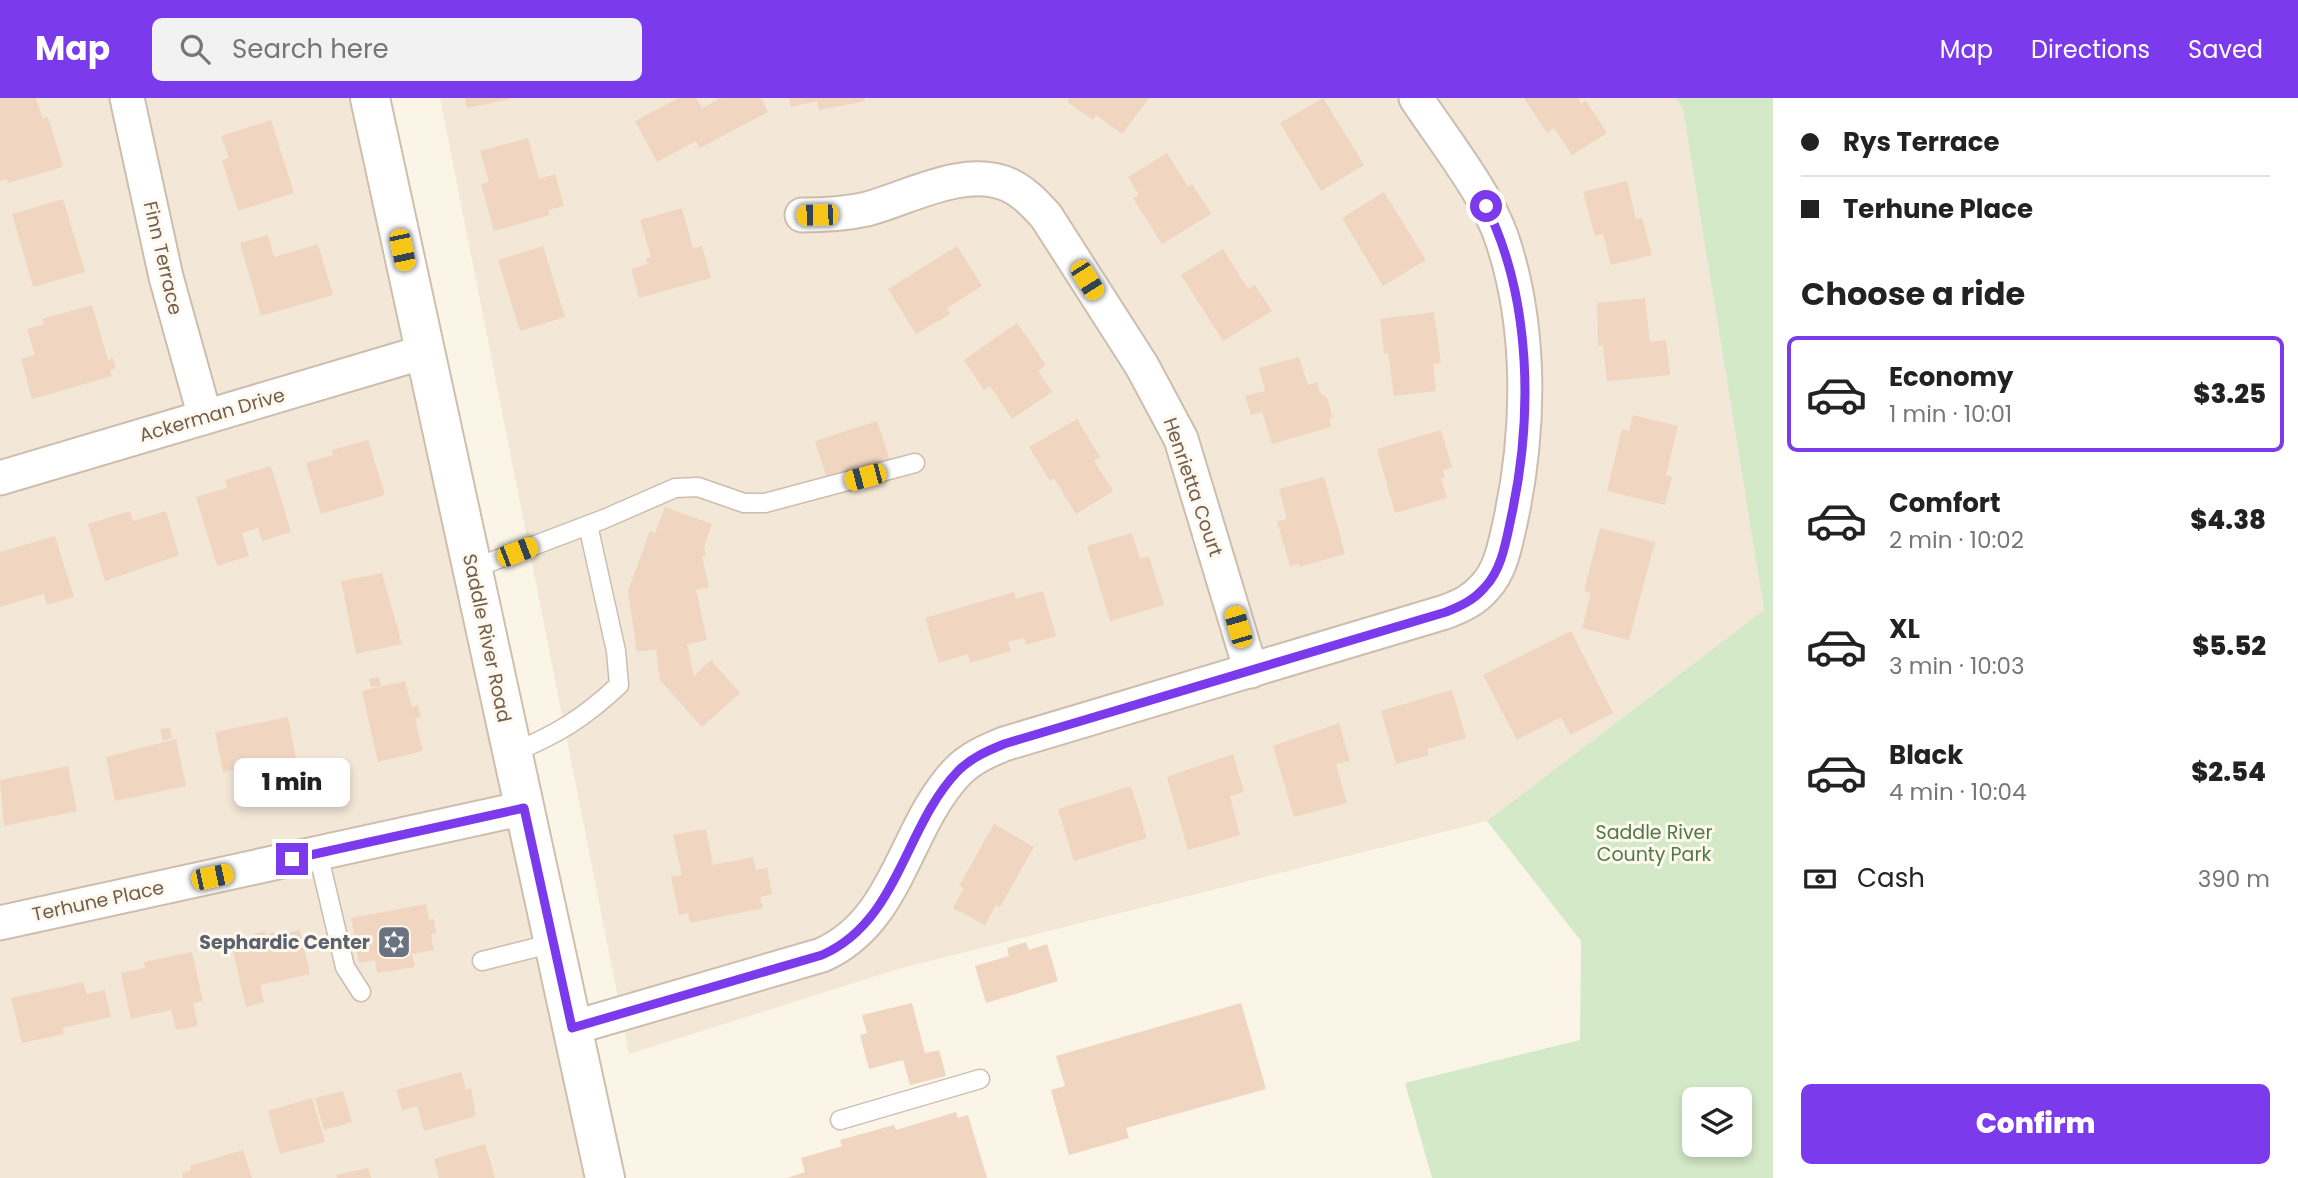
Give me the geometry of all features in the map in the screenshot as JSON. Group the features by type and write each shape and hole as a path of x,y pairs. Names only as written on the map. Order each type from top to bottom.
{"main road":[{"name":"Saddle River Road","path":"370,98 605,1178"}],"street":[{"name":"Finn Terrace","path":"127,98 183,347 205,417"},
{"path":"572,1028 822,955 843,946 864,927 880,906 944,788 960,769 979,755 1004,744 1446,612 1468,603 1487,586 1499,564 1520,478 1525,425 1520,323 1513,277 1502,237 1486,206 1416,98"},
{"name":"Henrietta Court","path":"802,215 865,209 960,181 985,180 1007,184 1028,197 1046,216 1164,402 1193,476 1251,671"},
{"name":"Ackerman Drive","path":"0,478 424,352"},
{"name":"Terhune Place","path":"0,923 524,808"}],"lane":[{"path":"472,569 588,525 675,488 698,487 744,503 765,503 915,463"},
{"path":"512,753 554,736 589,713 619,685 616,651 588,525"},
{"path":"318,853 345,967 361,992"},
{"path":"482,961 554,943"},
{"path":"840,1120 979,1079"}],"shaded area":[{"path":"0,98 370,98 605,1178 0,1178"},
{"path":"440,98 1675,98 1683,109 1764,610 1487,821 898,969 629,1054"}],"green space":[{"name":"Saddle River County Park","path":"1675,98 1773,98 1773,1178 1432,1178 1405,1083 1580,1040 1581,941 1487,821 1764,610 1683,109"}],"building":[{"path":"0,98 36,98 43,119 48,117 63,167 8,183 7,179 0,181"},
{"path":"465,98 509,98 510,99 467,108"},
{"path":"679,98 696,98 702,108 721,98 761,98 768,112 700,148 696,141 657,162 635,121"},
{"path":"789,98 864,98 865,101 819,110 817,101 791,107"},
{"path":"1070,98 1149,98 1122,134 1096,115 1093,120 1067,102"},
{"path":"1323,98 1364,165 1321,191 1280,123"},
{"path":"1524,98 1577,98 1581,104 1586,101 1607,133 1572,155 1554,128 1547,133"},
{"path":"271,120 294,193 238,211 222,160 229,158 221,136"},
{"path":"528,138 539,179 555,174 564,206 548,210 550,215 494,231 481,184 489,182 480,151"},
{"path":"1167,153 1188,187 1192,184 1211,214 1162,244 1133,198 1139,195 1128,177"},
{"path":"1627,181 1636,219 1642,218 1652,255 1611,265 1603,234 1595,236 1583,192"},
{"path":"1384,192 1426,260 1383,286 1342,218"},
{"path":"63,199 85,272 33,287 12,214"},
{"path":"682,208 693,248 702,246 711,278 639,298 631,269 648,264 646,259 651,257 640,220"},
{"path":"268,235 274,257 318,244 333,295 261,316 240,243"},
{"path":"543,246 565,317 520,331 498,260"},
{"path":"957,246 982,286 947,308 950,314 916,334 888,289"},
{"path":"1223,249 1248,289 1255,285 1272,311 1223,341 1181,275"},
{"path":"1645,298 1650,342 1666,340 1670,375 1607,381 1603,345 1598,346 1597,303"},
{"path":"92,305 108,360 113,358 116,368 110,370 112,376 32,399 21,359 35,355 27,329 44,324 42,319"},
{"path":"1434,312 1441,363 1433,364 1436,391 1394,396 1388,353 1384,354 1380,319"},
{"path":"1017,323 1046,365 1038,371 1052,392 1012,419 990,386 984,390 964,360"},
{"path":"1299,357 1308,385 1317,382 1320,392 1327,398 1333,418 1329,419 1331,427 1272,444 1262,412 1251,415 1245,396 1265,391 1259,368"},
{"path":"1633,415 1678,426 1666,475 1672,477 1665,505 1607,491 1622,429 1629,431"},
{"path":"1077,419 1100,457 1094,461 1113,491 1076,514 1054,478 1050,481 1029,447"},
{"path":"877,421 890,460 828,481 815,441"},
{"path":"1441,430 1452,467 1443,470 1445,477 1441,478 1447,498 1395,513 1377,449"},
{"path":"368,440 385,495 321,514 306,463 333,455 332,450"},
{"path":"271,466 291,532 262,541 258,528 242,533 249,556 217,566 196,497 227,488 225,480"},
{"path":"1324,477 1345,554 1299,567 1299,564 1290,566 1277,521 1287,519 1279,489"},
{"path":"665,507 712,524 704,547 706,556 702,556 709,587 696,590 707,640 687,644 694,676 711,660 740,693 702,727 660,680 656,649 637,652 628,591 650,531 655,533"},
{"path":"130,511 133,521 166,511 179,555 105,581 88,524"},
{"path":"1600,528 1655,542 1629,640 1582,628 1591,593 1584,591"},
{"path":"1132,533 1140,559 1149,556 1164,605 1110,621 1087,546"},
{"path":"55,536 74,597 47,605 44,594 0,607 0,552"},
{"path":"382,573 402,644 356,654 341,581"},
{"path":"1043,591 1056,636 1026,645 1024,638 1008,642 1011,651 970,663 968,654 939,663 925,618 1014,592 1016,599"},
{"path":"1571,631 1613,713 1570,735 1561,717 1517,740 1483,675"},
{"path":"379,677 381,686 371,687 369,679"},
{"path":"405,681 412,707 418,705 421,717 415,719 423,751 378,762 362,691"},
{"path":"1452,690 1466,738 1427,749 1429,755 1396,764 1381,711"},
{"path":"288,717 297,763 258,771 257,765 223,772 215,732"},
{"path":"1339,723 1350,761 1336,764 1347,803 1294,817 1273,746"},
{"path":"170,728 172,738 163,741 160,729"},
{"path":"176,739 186,786 115,801 106,757"},
{"path":"1233,754 1244,792 1230,796 1240,835 1188,850 1167,777"},
{"path":"68,766 77,811 4,826 0,780"},
{"path":"1131,786 1147,838 1074,861 1058,809"},
{"path":"994,824 1034,847 1000,907 996,905 985,925 953,908 964,888 959,886"},
{"path":"706,829 713,865 753,857 756,870 767,868 772,894 760,897 763,908 690,923 688,913 679,915 671,877 682,875 673,835"},
{"name":"Sephardic Center","path":"426,904 429,920 434,919 436,933 431,934 434,950 412,954 415,967 377,973 375,960 359,963 351,918"},
{"path":"300,930 310,974 260,985 264,1002 246,1007 232,947 256,942 254,934 265,931 266,935 274,932 275,936"},
{"path":"1026,942 1029,950 1047,944 1058,981 986,1003 975,966 1009,956 1007,948"},
{"path":"192,952 203,1001 193,1003 198,1026 176,1030 171,1010 131,1019 121,973 145,968 144,962"},
{"path":"83,982 87,994 105,990 111,1017 62,1028 64,1034 22,1043 11,998"},
{"path":"912,1003 925,1053 939,1050 946,1076 910,1085 903,1060 869,1069 860,1035 867,1033 862,1015"},
{"path":"1241,1003 1266,1089 1126,1128 1129,1138 1069,1155 1051,1090 1065,1086 1056,1056"},
{"path":"461,1072 466,1090 471,1088 476,1116 424,1131 417,1106 402,1110 396,1090"},
{"path":"343,1091 352,1122 324,1130 315,1098"},
{"path":"312,1098 325,1142 280,1154 268,1111"},
{"path":"956,1112 958,1118 968,1115 987,1178 787,1178 805,1172 801,1158 842,1146 840,1140 894,1125 896,1130"},
{"path":"485,1144 495,1178 439,1178 434,1159"},
{"path":"243,1150 252,1178 183,1178 182,1173 191,1170 190,1166"},
{"path":"368,1168 371,1178 337,1178 336,1175"}],"place":[{"name":"Sephardic Center","path":"394,942"}],"route":[{"path":"292,859 524,808 572,1028 822,955 843,946 864,927 880,906 944,788 960,769 979,755 1004,744 1446,612 1468,603 1487,586 1499,564 1506,541 1520,478 1525,425 1520,323 1513,277 1502,237 1486,206"}]}
